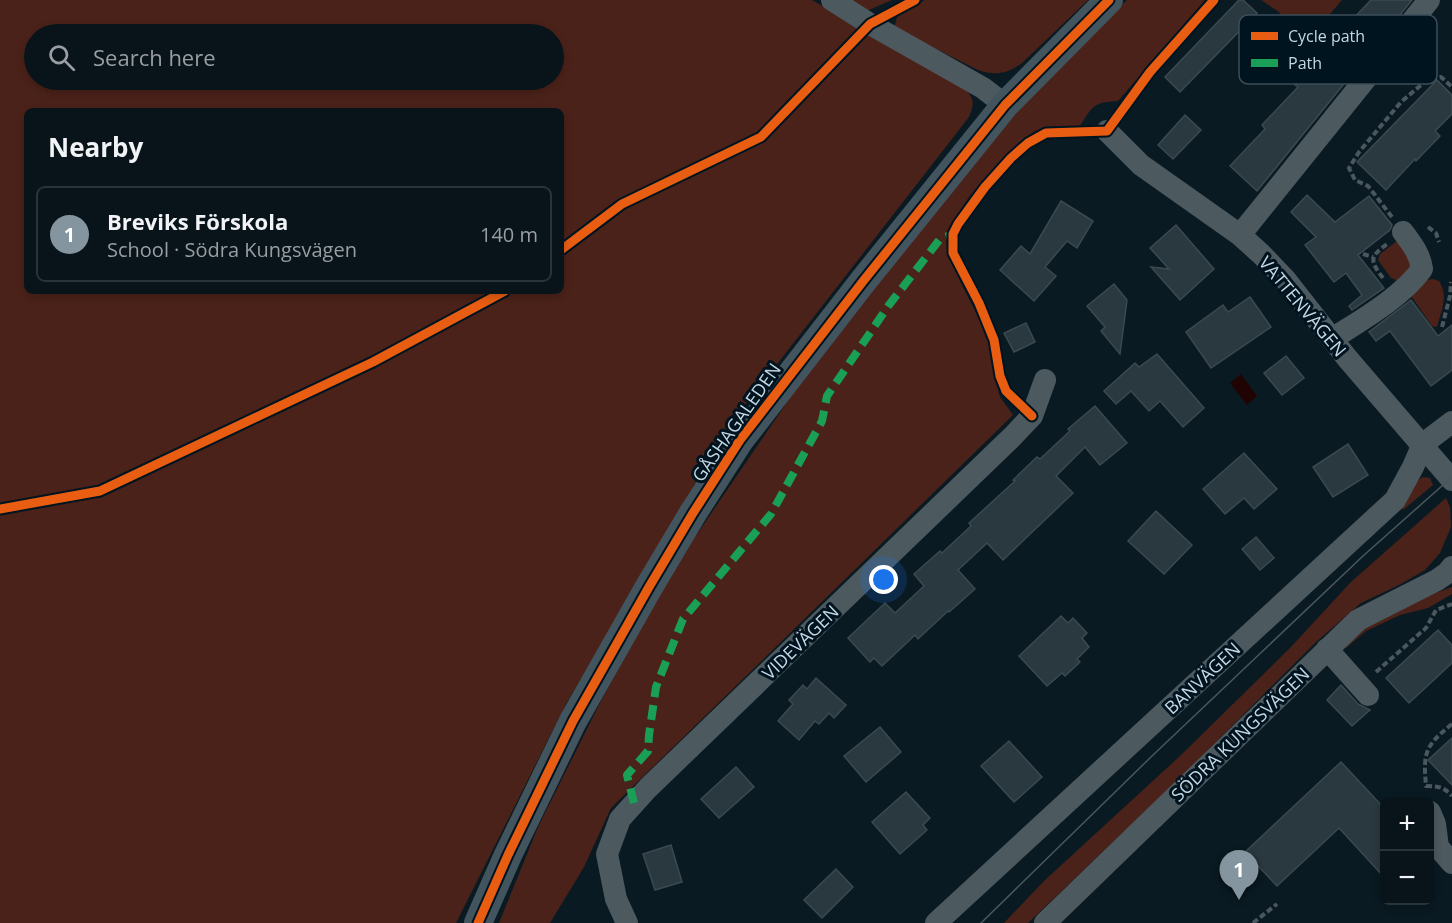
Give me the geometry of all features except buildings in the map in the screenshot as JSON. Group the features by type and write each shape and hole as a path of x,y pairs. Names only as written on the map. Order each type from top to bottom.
{"main road":[{"name":"GÅSHAGALEDEN","path":"478,923 573,721 649,587 740,440 797,365 1005,105 1109,0"}],"street":[{"path":"832,0 983,88 1005,105"},
{"path":"1417,15 1429,0"},
{"path":"1240,235 1361,84"},
{"name":"VATTENVÄGEN","path":"1107,130 1141,165 1240,235 1261,254 1285,279 1332,339 1452,480"},
{"path":"1332,339 1412,283 1422,269 1421,260 1414,247 1402,232"},
{"name":"VIDEVÄGEN","path":"627,923 616,899 607,854 620,819 648,788 1012,437 1032,416 1045,380"},
{"path":"1422,444 1452,422"},
{"name":"BANVÄGEN","path":"936,923 1395,500 1413,467 1422,444"},
{"name":"SÖDRA KUNGSVÄGEN","path":"1045,923 1358,620 1437,580 1452,567"},
{"path":"1328,649 1364,690"},
{"path":"1434,822 1438,847 1452,863"}],"path":[{"path":"1437,78 1441,77 1452,87"},
{"path":"1402,232 1368,186 1355,180 1349,168 1359,152 1401,102 1422,84"},
{"path":"1363,254 1372,257"},
{"path":"1442,327 1451,282"},
{"path":"1364,690 1426,628 1436,610 1452,604"},
{"path":"1452,724 1436,737 1430,746 1425,754 1424,767 1426,786 1440,786 1452,796"},
{"path":"1253,923 1277,904"}],"shaded area":[{"path":"0,0 812,0 962,85 969,93 972,107 969,117 729,426 566,704 456,923 0,923"},
{"path":"842,0 892,0 862,13"},
{"path":"925,0 1088,0 1022,63 1006,72 990,73 978,70 894,28 898,14"},
{"path":"1127,0 1205,0 1118,101 1093,107 1078,129 1057,126 1035,131 1014,147 971,194 950,226 946,243 961,283 990,340 993,371 1000,397 1013,415 611,808 584,867 550,923 499,923 538,827 602,699 648,614 695,537 792,395 988,143 1103,22"},
{"path":"1261,0 1342,0 1329,15 1281,15"},
{"path":"1401,238 1413,262 1401,282 1391,278 1378,260 1380,254"},
{"path":"1425,280 1439,281 1444,298 1437,327 1432,326 1409,293"},
{"path":"1241,374 1257,396 1247,405 1230,383"},
{"path":"1423,477 1430,478 1433,485 1403,510 1400,505 1418,480"},
{"path":"1446,498 1450,507 1451,527 1440,553 1425,570 1361,603 1316,642 1181,777 1028,923 1004,923 1044,881 1180,756 1290,648 1351,582"},
{"path":"1452,587 1452,594 1428,608 1400,615 1366,631 1346,648 1343,646 1373,620 1413,601"}],"tram line":[{"path":"981,923 1152,756 1363,556 1452,477"}],"marked path":[{"path":"634,803 627,775 648,751 656,687 683,619 771,514 822,421 827,396 889,305 940,239 953,234"}],"cycle path":[{"path":"564,248 622,204 761,137 870,24 915,0"},
{"path":"478,923 573,721 649,587 740,440 864,280 1005,105 1109,0"},
{"path":"1032,416 1006,391 1000,376 994,340 979,303 953,253 953,234 985,187 1028,143 1046,133 1107,131 1150,72 1214,0"},
{"path":"0,509 100,491 373,362 499,294"}],"place":[{"name":"Breviks Förskola","path":"1239,900"}]}
